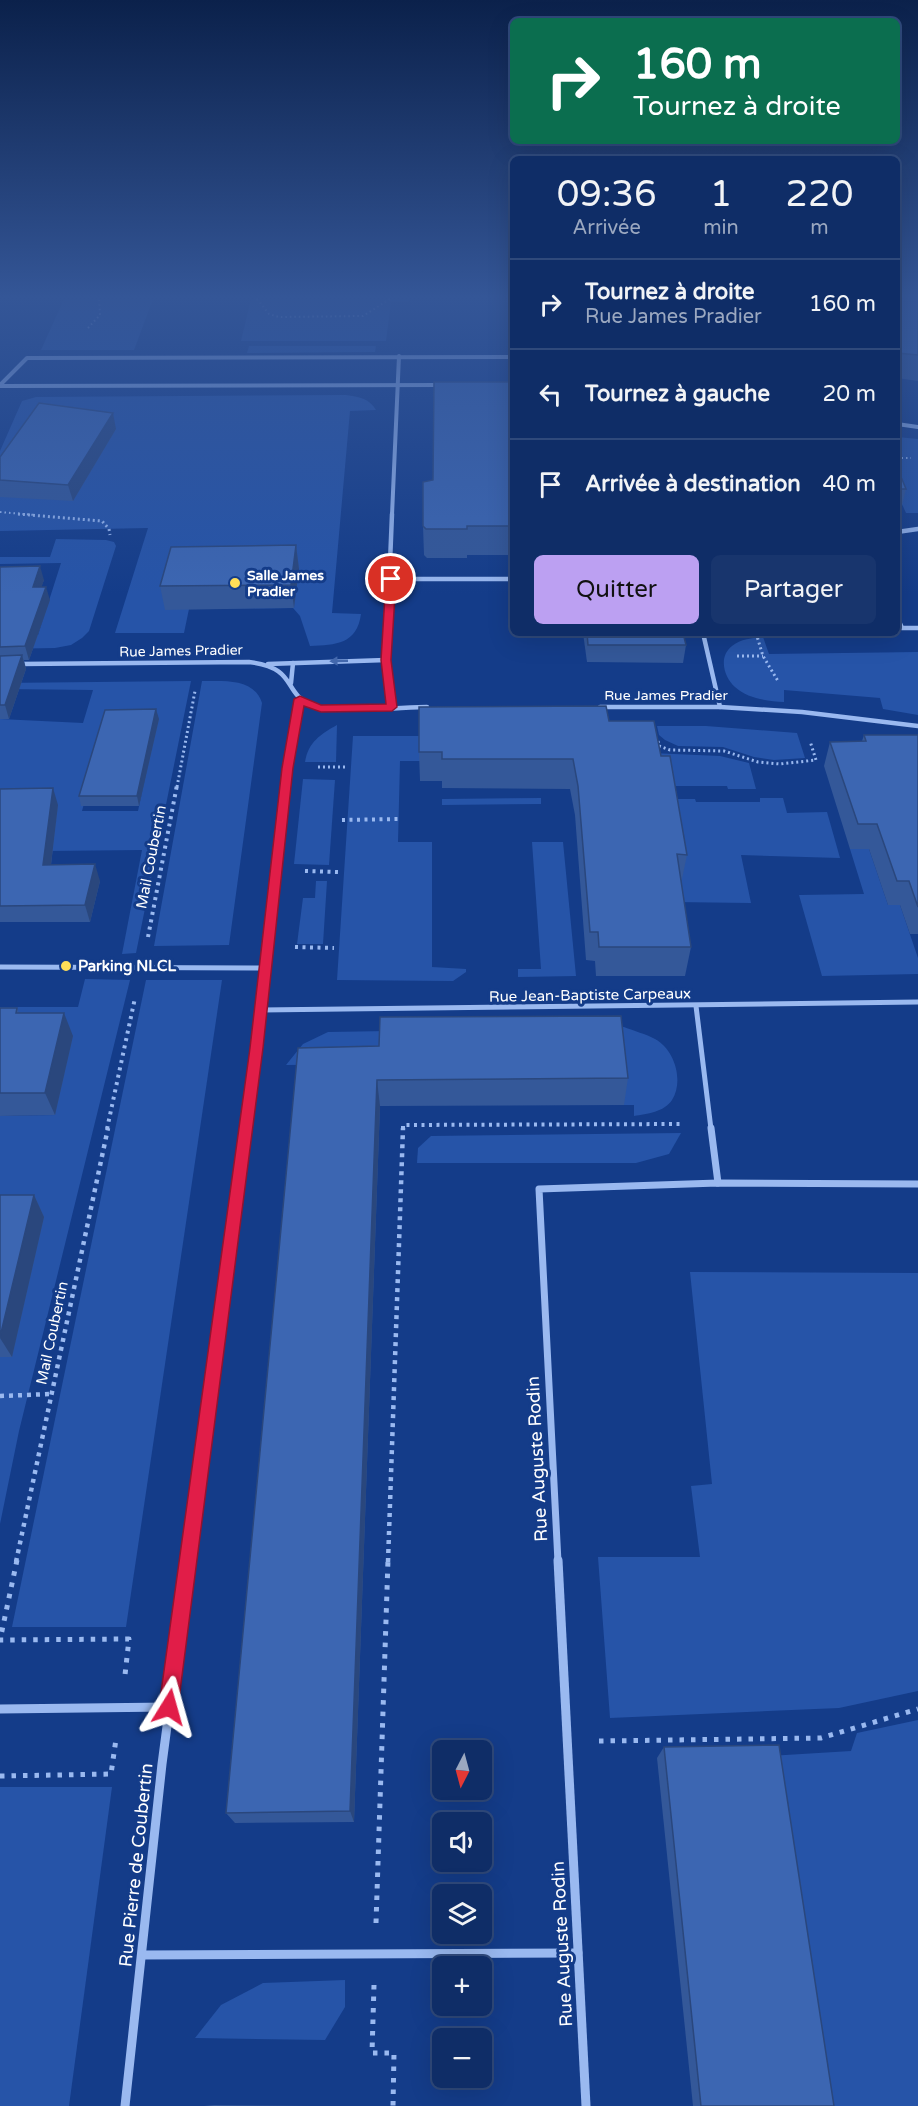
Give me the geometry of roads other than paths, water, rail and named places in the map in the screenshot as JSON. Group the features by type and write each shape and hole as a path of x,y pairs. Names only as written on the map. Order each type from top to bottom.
{"street":[{"path":"392,707 386,660 398,397"},
{"path":"900,424 918,427"},
{"path":"900,532 918,529"},
{"path":"391,579 510,579"},
{"path":"900,628 918,628"},
{"path":"704,636 720,707"},
{"path":"265,664 386,660"},
{"path":"291,683 293,663"},
{"name":"Rue James Pradier","path":"11,664 265,664 278,669 291,683 300,699"},
{"path":"300,699 310,706 321,708 429,707"},
{"name":"Rue Pierre de Coubertin","path":"125,2106 169,1707 261,1010 287,768 300,699"},
{"name":"Rue James Pradier","path":"592,707 720,707 802,712 918,726"},
{"path":"0,966 266,968"},
{"name":"Rue Jean-Baptiste Carpeaux","path":"261,1010 918,1002"},
{"path":"696,1006 718,1183"},
{"name":"Rue Auguste Rodin","path":"586,2106 539,1189 718,1183 918,1184"},
{"path":"0,1709 169,1707"},
{"path":"142,1955 578,1953"}],"place":[{"name":"Salle James Pradier","path":"235,583"},
{"name":"Parking NLCL","path":"66,966"}]}
